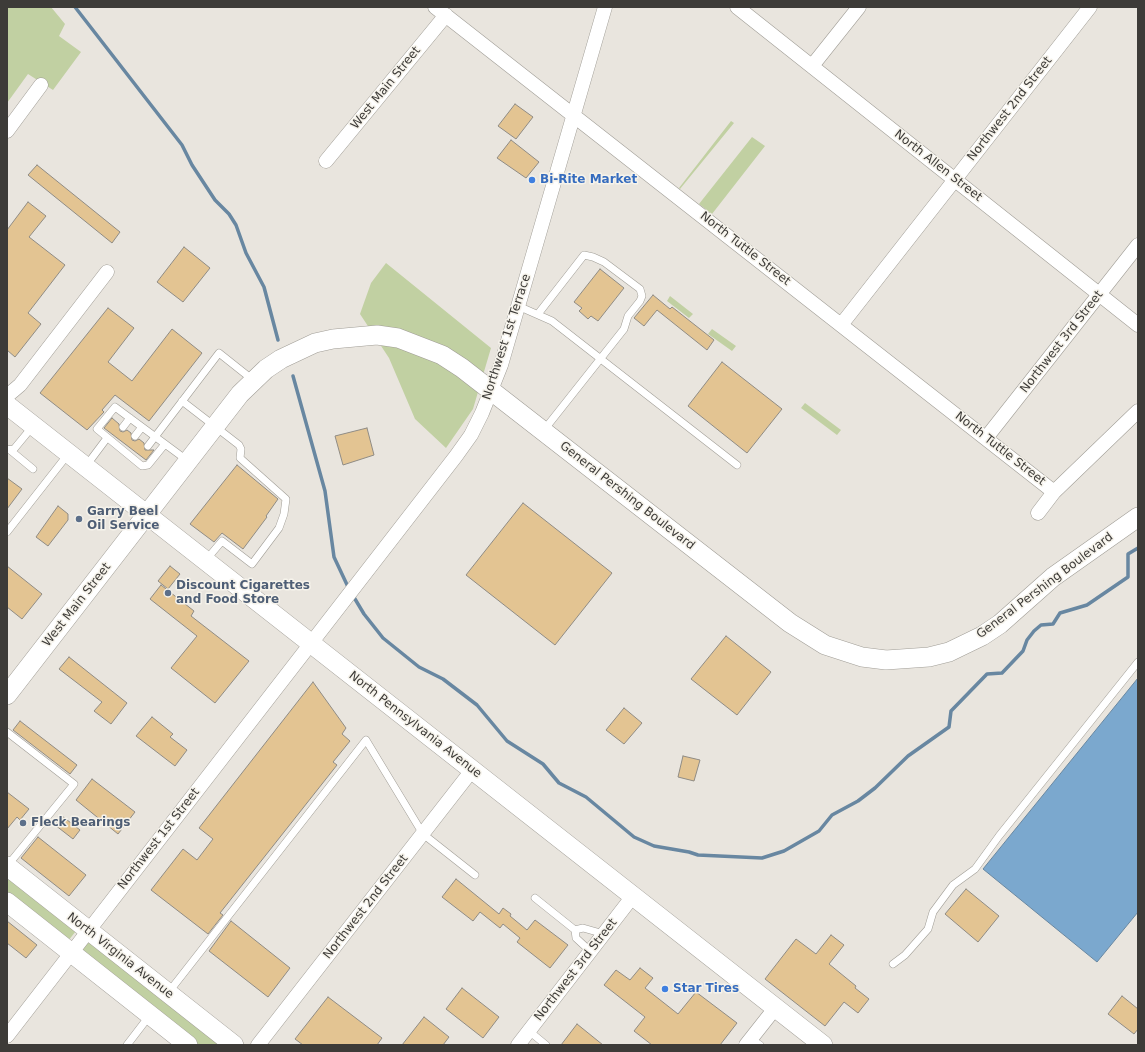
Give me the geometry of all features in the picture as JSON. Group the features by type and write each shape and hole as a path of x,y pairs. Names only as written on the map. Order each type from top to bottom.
{"main road":[{"name":"General Pershing Boulevard","path":"147,515 214,427 253,380 281,359 315,343 340,338 377,335 405,341 442,355 544,431 790,623 825,645 862,657 886,660 929,657 949,652 982,636 1000,624 1053,577 1138,518"},
{"name":"North Pennsylvania Avenue","path":"7,405 823,1045"},
{"name":"West Main Street","path":"7,694 147,515"},
{"name":"North Virginia Avenue","path":"7,866 234,1045"},
{"path":"7,902 188,1045"}],"street":[{"name":"Northwest 1st Terrace","path":"310,643 365,574 471,435 491,391 518,306 605,7"},
{"name":"North Allen Street","path":"737,7 1138,325"},
{"path":"812,66 859,7"},
{"name":"Northwest 2nd Street","path":"842,325 1090,7"},
{"name":"North Tuttle Street","path":"440,11 574,114 1054,492"},
{"name":"West Main Street","path":"326,161 440,11"},
{"path":"7,131 41,85"},
{"name":"Northwest 3rd Street","path":"986,438 1138,245"},
{"path":"7,396 20,385 107,272"},
{"path":"1038,512 1054,492 1138,411"},
{"name":"Northwest 1st Street","path":"7,1036 310,643"},
{"name":"Northwest 2nd Street","path":"258,1045 472,769"},
{"name":"Northwest 3rd Street","path":"518,1045 633,896"},
{"path":"752,1043 776,1008"}],"lane":[{"path":"538,314 584,255 604,262 640,289 642,296 640,301 628,316 624,329 544,431"},
{"path":"518,306 552,321 737,465"},
{"path":"148,446 219,353 253,380"},
{"path":"182,402 239,446 241,449 240,458 286,499 280,528 252,564 222,541 205,560"},
{"path":"165,444 148,464 142,466 138,458 97,430 115,407 188,461"},
{"path":"123,426 130,418"},
{"path":"8,450 16,448 33,426"},
{"path":"135,436 142,427"},
{"path":"86,466 111,439"},
{"path":"8,450 33,470"},
{"path":"7,532 69,453"},
{"path":"894,964 905,955 928,929 933,912 953,885 975,869 999,836 1138,662"},
{"path":"7,732 74,784 7,866"},
{"path":"168,993 366,740 423,834 475,875"},
{"path":"535,898 575,930 576,938 590,951"},
{"path":"575,930 583,928 604,934"},
{"path":"127,1045 150,1015"},
{"path":"528,1031 546,1045"}],"green space":[{"path":"7,7 51,7 65,24 59,36 81,52 53,90 28,74 7,103"},
{"path":"731,121 734,123 680,189 679,188"},
{"path":"752,137 765,146 712,214 699,204"},
{"path":"386,263 491,348 473,409 446,448 415,419 389,358 360,314 371,283"},
{"path":"670,296 693,314 689,318 667,301"},
{"path":"712,329 736,346 732,351 708,334"},
{"path":"805,403 841,430 837,435 801,408"},
{"path":"7,874 76,931 68,941 7,896"},
{"path":"89,941 225,1045 197,1045 81,951"}],"water":[{"path":"1138,678 1138,912 1097,962 983,869"}],"building":[{"path":"515,104 533,117 516,139 498,126"},
{"path":"511,140 539,162 526,178 497,158"},
{"path":"37,165 120,232 112,243 28,175"},
{"path":"28,202 46,216 29,237 65,265 28,313 41,324 15,357 7,350 7,230"},
{"path":"184,247 210,268 183,302 157,282"},
{"path":"600,269 624,288 598,321 591,316 588,319 579,311 582,308 574,302"},
{"path":"653,295 670,309 672,307 714,340 707,350 657,310 644,326 634,318"},
{"path":"108,308 134,328 108,362 132,381 172,329 202,353 149,421 115,395 102,410 104,412 87,430 40,393"},
{"path":"722,362 782,409 747,453 688,406"},
{"path":"112,418 119,424 120,431 123,432 127,430 131,433 132,440 135,441 139,439 144,443 145,450 154,450 146,460 104,428"},
{"path":"367,428 374,455 343,465 335,436"},
{"path":"237,465 278,499 266,516 267,517 243,549 222,533 214,542 190,524"},
{"path":"7,478 22,489 7,509"},
{"path":"523,503 612,573 555,645 466,575"},
{"path":"58,506 68,514 68,520 48,546 36,537"},
{"path":"7,566 42,594 22,619 7,607"},
{"path":"170,566 180,574 168,589 158,581"},
{"path":"161,585 194,611 191,616 249,661 215,703 171,668 197,636 150,599"},
{"path":"726,636 771,672 737,715 691,679"},
{"path":"69,657 127,703 111,724 94,711 102,702 59,669"},
{"path":"313,682 346,728 342,734 350,741 333,762 337,765 220,913 223,915 208,934 151,890 183,849 197,860 213,839 199,828"},
{"path":"624,708 642,723 624,744 606,730"},
{"path":"152,717 173,734 170,737 187,750 175,766 136,736"},
{"path":"20,721 77,765 70,774 13,730"},
{"path":"683,756 700,760 694,781 678,777"},
{"path":"92,779 135,812 118,834 76,800"},
{"path":"7,792 29,809 20,820 17,817 7,829"},
{"path":"62,816 80,830 73,839 55,825"},
{"path":"38,837 86,875 69,896 21,858"},
{"path":"456,879 499,914 503,908 527,930 535,920 568,945 550,968 517,942 520,938 503,924 500,928 480,912 473,921 442,897"},
{"path":"966,889 999,916 978,942 945,914"},
{"path":"7,921 37,945 26,958 7,943"},
{"path":"231,921 290,968 268,997 209,951"},
{"path":"831,935 844,945 829,964 856,986 855,988 869,999 858,1013 844,1002 825,1026 765,979 796,939 816,954"},
{"path":"640,968 653,978 645,988 678,1014 696,992 737,1023 720,1045 652,1045 634,1031 645,1017 604,985 616,970 630,980"},
{"path":"462,988 499,1017 483,1038 446,1009"},
{"path":"1122,996 1138,1009 1138,1029 1134,1034 1108,1014"},
{"path":"328,997 382,1038 377,1045 303,1045 295,1039"},
{"path":"424,1017 449,1037 443,1045 402,1045"},
{"path":"577,1024 603,1045 561,1045"}],"waterway":[{"path":"75,7 182,145 192,165 215,200 229,214 236,225 246,253 264,287 278,340"},
{"path":"293,376 325,491 334,557 349,589"},
{"path":"352,594 364,614 383,638 419,667 443,679 477,705 507,741 543,764 559,783 586,797 634,837 654,846 698,855 762,858 784,851 819,831 832,815 858,801 875,788 908,756 949,727 951,711 987,674 1002,673 1023,651 1027,640 1041,625 1053,624 1060,613 1087,605 1128,577 1128,554 1138,548"}],"place":[{"name":"Bi-Rite Market","path":"532,180"},
{"name":"Garry Beel Oil Service","path":"79,519"},
{"name":"Discount Cigarettes and Food Store","path":"168,593"},
{"name":"Fleck Bearings","path":"23,823"},
{"name":"Star Tires","path":"665,989"}]}
